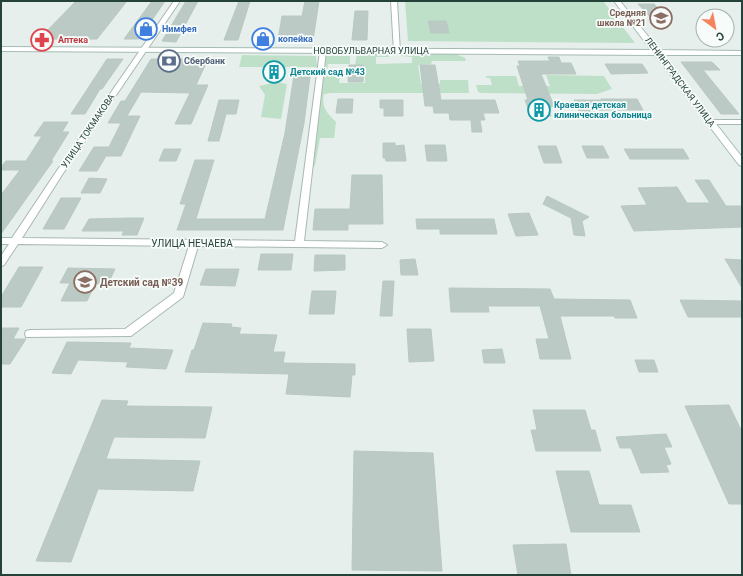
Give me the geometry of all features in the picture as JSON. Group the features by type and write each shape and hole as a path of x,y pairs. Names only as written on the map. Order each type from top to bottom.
{"street":[{"name":"УЛИЦА ТОКМАКОВА","path":"1,263 177,1"},
{"path":"394,1 397,52"},
{"name":"ЛЕНИНГРАДСКАЯ УЛИЦА","path":"617,1 742,163"},
{"name":"НОВОБУЛЬВАРНАЯ УЛИЦА","path":"1,48 397,52 742,53"},
{"path":"299,243 323,51"},
{"path":"710,122 742,122"},
{"name":"УЛИЦА НЕЧАЕВА","path":"1,241 382,245"},
{"path":"30,334 127,333 179,295 194,243"}],"green space":[{"path":"405,1 603,1 635,43 408,41"},
{"path":"357,53 390,53 389,57 376,57 376,64 412,63 412,57 401,56 401,53 456,54 465,58 466,61 432,61 431,64 418,65 421,84 440,84 440,80 468,80 469,93 324,94 324,106 336,122 334,138 320,138 315,166 311,166 325,56 350,56 350,64 328,64 327,71 340,77 339,83 365,83 365,65 355,65"},
{"path":"242,55 316,56 317,67 239,67"},
{"path":"546,75 604,76 612,89 597,94 481,93 478,92 476,85 492,85 490,78 486,78 486,76 516,76 519,86 550,86"},
{"path":"276,82 287,84 281,119 261,117 265,95 259,86"}],"building":[{"path":"76,1 127,1 97,39 39,39"},
{"path":"152,1 165,1 139,39 124,39"},
{"path":"186,1 198,1 176,42 162,41"},
{"path":"239,1 250,1 238,40 224,40"},
{"path":"305,1 319,1 313,40 278,40 282,16 302,16"},
{"path":"638,4 654,4 672,23 656,23"},
{"path":"355,11 368,11 367,40 352,40"},
{"path":"428,21 446,21 449,33 431,33"},
{"path":"548,57 559,57 561,63 571,63 576,74 541,74 554,106 548,108 551,116 531,116 525,100 528,100 517,66 520,66 518,61 550,61"},
{"path":"107,59 123,59 102,89 100,89 85,114 71,114"},
{"path":"151,59 208,59 196,85 208,85 191,124 175,124 190,93 141,92 127,116 140,116 121,156 106,156 97,171 79,171 94,147 109,147 121,123 108,123 121,101 125,101"},
{"path":"681,62 712,62 720,70 703,70 739,114 721,114"},
{"name":"Краевая детская клиническая больница","path":"605,64 642,64 648,73 611,74"},
{"path":"349,65 364,65 363,82 348,82"},
{"path":"420,65 435,65 441,100 495,100 499,113 483,113 485,120 480,120 482,132 472,132 471,120 450,120 449,113 434,113 433,106 425,106"},
{"path":"295,69 311,69 304,123 283,230 177,230 186,204 180,204 195,160 214,160 196,219 265,219 285,133"},
{"path":"338,99 353,99 352,113 336,113"},
{"path":"637,99 643,110 594,110 596,113 580,113 574,100"},
{"path":"219,100 239,100 236,114 226,114 219,141 208,141"},
{"path":"380,100 403,100 403,116 384,116 384,108 380,108"},
{"path":"44,122 68,122 62,132 69,132 51,161 53,161 1,234 1,195 20,170 1,170 1,167 6,161 26,161 42,136 34,136"},
{"path":"383,143 395,143 395,146 404,145 406,161 386,161 385,158 383,158"},
{"path":"425,145 445,145 447,161 427,161"},
{"path":"538,146 556,146 562,163 544,163"},
{"path":"582,146 603,146 609,158 587,158"},
{"path":"164,149 181,149 176,161 159,161"},
{"path":"624,149 683,149 689,159 630,159"},
{"path":"352,175 382,175 383,224 348,224 348,230 313,230 315,209 350,209"},
{"path":"89,178 107,179 100,193 81,193"},
{"path":"695,180 709,180 726,206 742,206 742,227 634,231 621,206 647,205 638,188 677,187 687,203 710,203"},
{"path":"547,196 589,217 582,221 585,236 574,235 571,218 543,204"},
{"path":"61,198 81,198 64,229 43,229"},
{"path":"529,213 538,235 516,236 508,214"},
{"path":"144,218 137,235 122,235 124,231 82,231 89,219"},
{"path":"416,219 494,219 497,234 440,234 440,229 417,229"},
{"path":"261,254 293,254 291,270 258,270"},
{"path":"315,255 345,255 345,270 314,271"},
{"path":"415,259 418,275 401,275 400,260"},
{"path":"725,259 742,260 742,288"},
{"path":"19,267 43,267 21,307 1,307 1,297"},
{"path":"68,268 115,269 108,284 95,284 87,301 61,301 70,283 60,283"},
{"path":"206,269 239,269 235,286 200,285"},
{"path":"383,281 394,281 392,316 380,316"},
{"path":"449,288 550,289 554,299 630,300 637,318 615,318 614,316 560,316 571,359 540,359 536,339 549,339 540,306 488,306 489,312 451,312"},
{"path":"312,291 336,291 334,314 309,314"},
{"path":"680,300 742,301 742,317 688,317"},
{"path":"203,323 232,324 231,327 241,328 239,334 277,335 273,352 285,352 283,363 355,364 355,375 352,375 350,397 286,394 289,374 185,372"},
{"path":"1,328 19,328 13,339 26,339 10,364 1,364"},
{"path":"407,329 431,329 434,361 409,362"},
{"path":"67,342 131,343 129,348 173,350 166,369 126,367 128,362 78,360 71,374 52,373"},
{"path":"502,349 505,363 484,363 482,350"},
{"path":"635,360 654,360 658,372 639,372"},
{"path":"102,400 128,401 126,406 212,407 205,438 114,437 106,459 200,461 193,491 98,489 71,562 36,561"},
{"path":"729,405 742,432 742,504 729,504 685,406"},
{"path":"533,410 585,410 591,430 595,430 601,451 536,451 531,430 537,430"},
{"path":"666,434 672,447 664,447 671,464 666,465 669,472 641,473 631,448 620,448 616,437"},
{"path":"354,451 433,453 442,571 352,570"},
{"path":"556,471 589,471 599,505 631,505 640,532 571,532"},
{"path":"566,544 571,575 518,575 513,545"}],"place":[{"name":"Средняя школа №21","path":"661,18"},
{"name":"Нимфея","path":"146,29"},
{"name":"копейка","path":"263,39"},
{"name":"Аптека","path":"42,40"},
{"name":"Сбербанк","path":"169,61"},
{"name":"Детский сад №43","path":"274,72"},
{"name":"Краевая детская клиническая больница","path":"539,110"},
{"name":"Детский сад №39","path":"85,282"}]}
